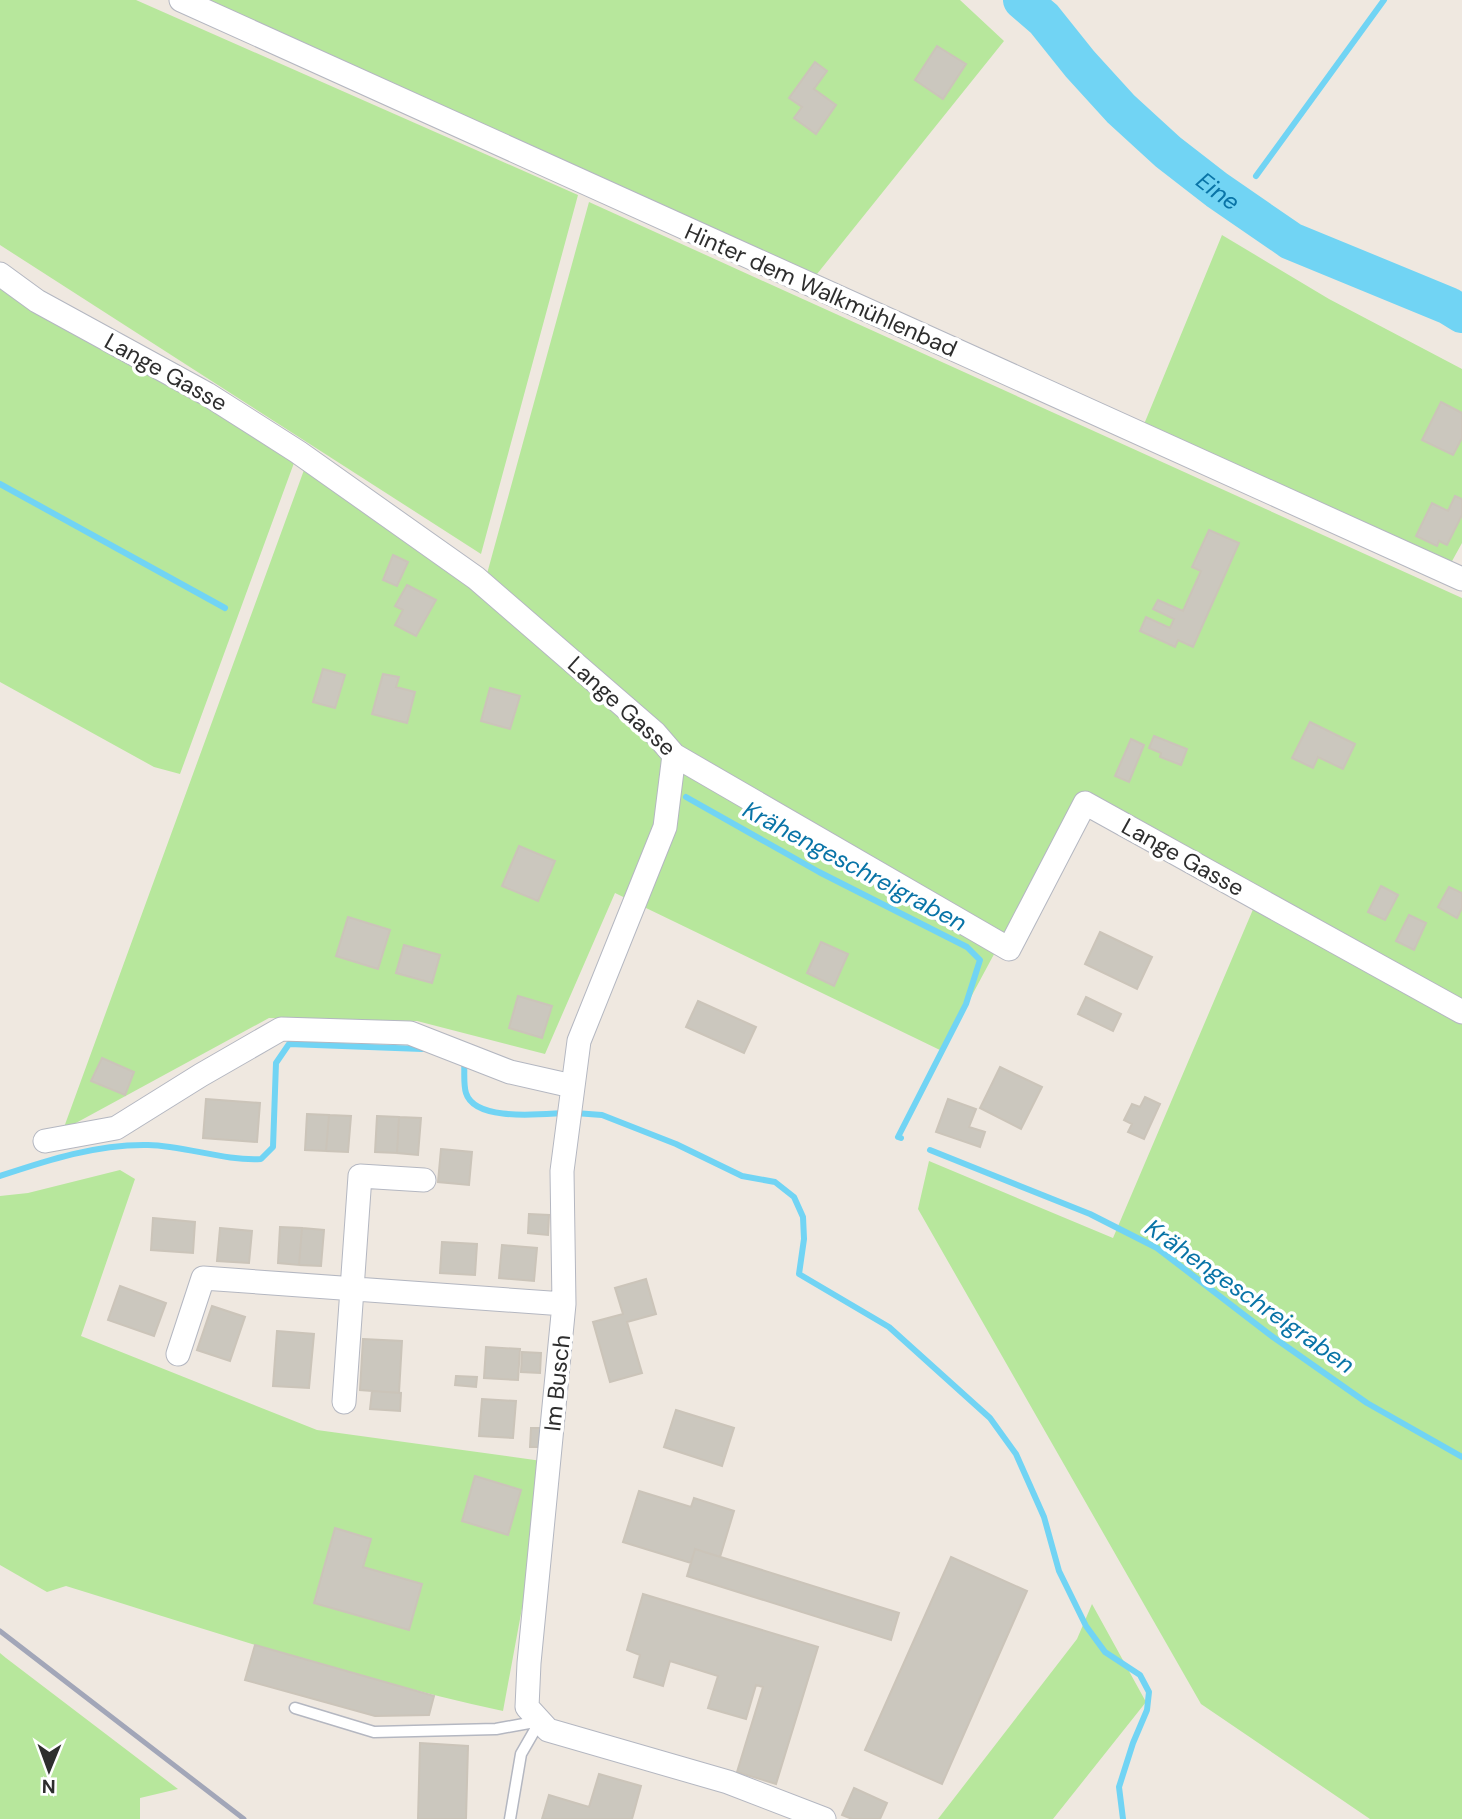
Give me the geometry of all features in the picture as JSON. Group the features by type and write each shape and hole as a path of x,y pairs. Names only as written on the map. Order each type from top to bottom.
{"street":[{"name":"Hinter dem Walkmühlenbad","path":"181,0 1462,579"},
{"name":"Lange Gasse","path":"0,274 37,301 207,394 298,452 476,578 655,733 674,755 1009,949 1085,803 1462,1012"},
{"name":"Im Busch","path":"540,1721 527,1707 529,1663 565,1304 562,1171 570,1102 579,1041 665,827 674,755"},
{"path":"46,1141 116,1128 201,1074 281,1029 410,1033 510,1072 570,1102"},
{"path":"344,1402 360,1175 424,1180"},
{"path":"178,1354 202,1278 565,1304"},
{"path":"540,1721 548,1730 729,1782 824,1819"}],"lane":[{"path":"295,1707 374,1732 496,1728 540,1721"},
{"path":"510,1819 521,1754 540,1721"}],"green space":[{"path":"0,0 136,0 578,195 481,554 0,245"},
{"path":"181,0 960,0 1004,41 809,284"},
{"path":"589,202 1462,598 1462,1819 1370,1819 1201,1704 918,1209 929,1161 1113,1238 1260,893 1080,794 942,1051 615,893 545,1054 417,1021 269,1018 63,1130 304,470 482,592"},
{"path":"1222,235 1329,299 1462,369 1462,543 1446,572 1140,434"},
{"path":"0,274 298,452 180,774 154,767 0,682"},
{"path":"120,1170 135,1179 81,1336 317,1430 549,1462 503,1711 338,1669 66,1586 47,1592 0,1565 0,1196 28,1193"},
{"path":"1092,1604 1146,1702 1053,1819 938,1819 1077,1639"},
{"path":"0,1653 178,1789 140,1798 140,1819 0,1819"}],"building":[{"path":"937,46 966,64 943,99 915,80"},
{"path":"815,62 827,71 814,89 836,105 816,134 794,118 802,107 789,98"},
{"path":"1441,402 1462,413 1462,438 1453,455 1422,440"},
{"path":"1455,496 1462,499 1462,515 1447,545 1439,541 1437,546 1416,536 1432,503 1448,511"},
{"path":"1209,530 1239,543 1193,647 1178,640 1175,647 1140,631 1146,617 1170,628 1174,619 1153,609 1158,600 1183,611 1201,571 1192,567"},
{"path":"393,555 408,562 397,586 383,580"},
{"path":"407,585 436,600 416,636 395,625 403,610 395,606"},
{"path":"323,669 345,675 335,708 313,702"},
{"path":"383,674 399,677 396,687 415,692 407,723 372,714"},
{"path":"490,688 520,696 510,729 481,721"},
{"path":"1310,722 1355,744 1343,769 1318,757 1313,768 1292,758"},
{"path":"1154,736 1187,749 1181,765 1160,757 1161,753 1149,748"},
{"path":"1131,739 1144,745 1129,782 1115,776"},
{"path":"519,846 555,861 538,901 502,886"},
{"path":"1381,886 1398,895 1385,920 1368,912"},
{"path":"1449,887 1462,893 1462,908 1457,918 1438,907"},
{"path":"1409,915 1426,923 1414,950 1396,941"},
{"path":"348,917 390,930 378,969 336,956"},
{"path":"1100,932 1152,957 1137,989 1085,964"},
{"path":"821,942 848,954 834,986 807,973"},
{"path":"404,945 440,955 432,983 396,973"},
{"path":"518,996 552,1006 542,1038 509,1028"},
{"path":"1086,997 1121,1014 1113,1031 1078,1014"},
{"path":"698,1001 756,1027 744,1053 686,1027"},
{"path":"102,1058 134,1072 125,1095 91,1081"},
{"path":"1000,1067 1042,1087 1021,1129 980,1108"},
{"path":"1145,1097 1160,1104 1144,1139 1128,1132 1132,1124 1124,1120 1132,1104 1140,1107"},
{"path":"206,1099 260,1103 257,1142 203,1138"},
{"path":"948,1099 976,1109 969,1127 985,1132 980,1147 936,1132"},
{"path":"307,1114 329,1115 326,1151 305,1150"},
{"path":"329,1115 351,1116 348,1152 326,1151"},
{"path":"377,1116 399,1117 397,1153 375,1152"},
{"path":"399,1117 421,1118 418,1155 397,1153"},
{"path":"441,1149 472,1152 469,1185 438,1182"},
{"path":"529,1214 549,1215 548,1235 528,1233"},
{"path":"153,1218 195,1222 193,1253 151,1250"},
{"path":"280,1227 302,1228 299,1265 278,1263"},
{"path":"220,1228 252,1231 249,1263 217,1261"},
{"path":"302,1228 324,1230 321,1266 299,1265"},
{"path":"442,1242 477,1244 475,1275 440,1273"},
{"path":"502,1245 537,1248 534,1281 499,1278"},
{"path":"646,1279 656,1314 627,1322 642,1373 610,1382 593,1322 623,1314 615,1288"},
{"path":"120,1286 166,1303 154,1336 108,1320"},
{"path":"212,1306 245,1317 230,1361 197,1350"},
{"path":"277,1331 314,1334 309,1388 273,1386"},
{"path":"363,1339 402,1341 399,1393 360,1390"},
{"path":"486,1347 520,1349 518,1380 484,1378"},
{"path":"522,1352 541,1353 540,1373 521,1372"},
{"path":"456,1376 477,1377 476,1387 455,1385"},
{"path":"372,1391 401,1393 400,1411 370,1409"},
{"path":"482,1399 516,1401 513,1438 479,1436"},
{"path":"676,1410 734,1428 722,1466 664,1447"},
{"path":"531,1428 541,1428 539,1447 530,1447"},
{"path":"475,1476 521,1490 508,1535 462,1521"},
{"path":"639,1491 691,1507 694,1498 734,1511 720,1557 695,1549 691,1563 623,1542"},
{"path":"335,1528 371,1539 363,1567 422,1584 409,1630 314,1603"},
{"path":"695,1549 899,1613 891,1640 687,1576"},
{"path":"951,1557 1027,1591 942,1784 865,1750"},
{"path":"643,1594 818,1647 776,1784 737,1772 763,1687 756,1685 746,1719 708,1708 718,1676 670,1661 663,1686 634,1677 640,1655 627,1650"},
{"path":"255,1645 434,1696 429,1715 375,1716 245,1680"},
{"path":"420,1743 468,1746 466,1819 418,1819"},
{"path":"599,1774 641,1786 632,1819 542,1819 549,1795 589,1807"},
{"path":"854,1788 887,1803 880,1819 852,1819 842,1815"}],"waterway":[{"name":"Eine","path":"1022,0 1044,19 1121,109 1168,152 1217,190 1291,241 1449,306 1462,314"},
{"path":"1256,176 1384,0"},
{"name":"Krähengeschreigraben","path":"0,484 225,608"},
{"name":"Krähengeschreigraben","path":"686,797 819,872 967,947 980,960 966,1004 898,1137 901,1138"},
{"path":"0,1176 73,1154 129,1145 162,1146 233,1158 261,1159 273,1147 276,1063 289,1044 422,1049"},
{"path":"464,1060 466,1093 472,1102 482,1108 526,1115 565,1113"},
{"path":"575,1113 602,1115 676,1144 742,1176 775,1182 794,1197 803,1217 804,1239 799,1274 889,1327 990,1418 1016,1454 1044,1517 1059,1571 1086,1626 1105,1652 1140,1675 1149,1692 1147,1710 1119,1787 1123,1819"},
{"name":"Krähengeschreigraben","path":"930,1150 1090,1214 1157,1248 1273,1337 1367,1403 1462,1457"}],"railway":[{"path":"0,1631 244,1819"}]}
